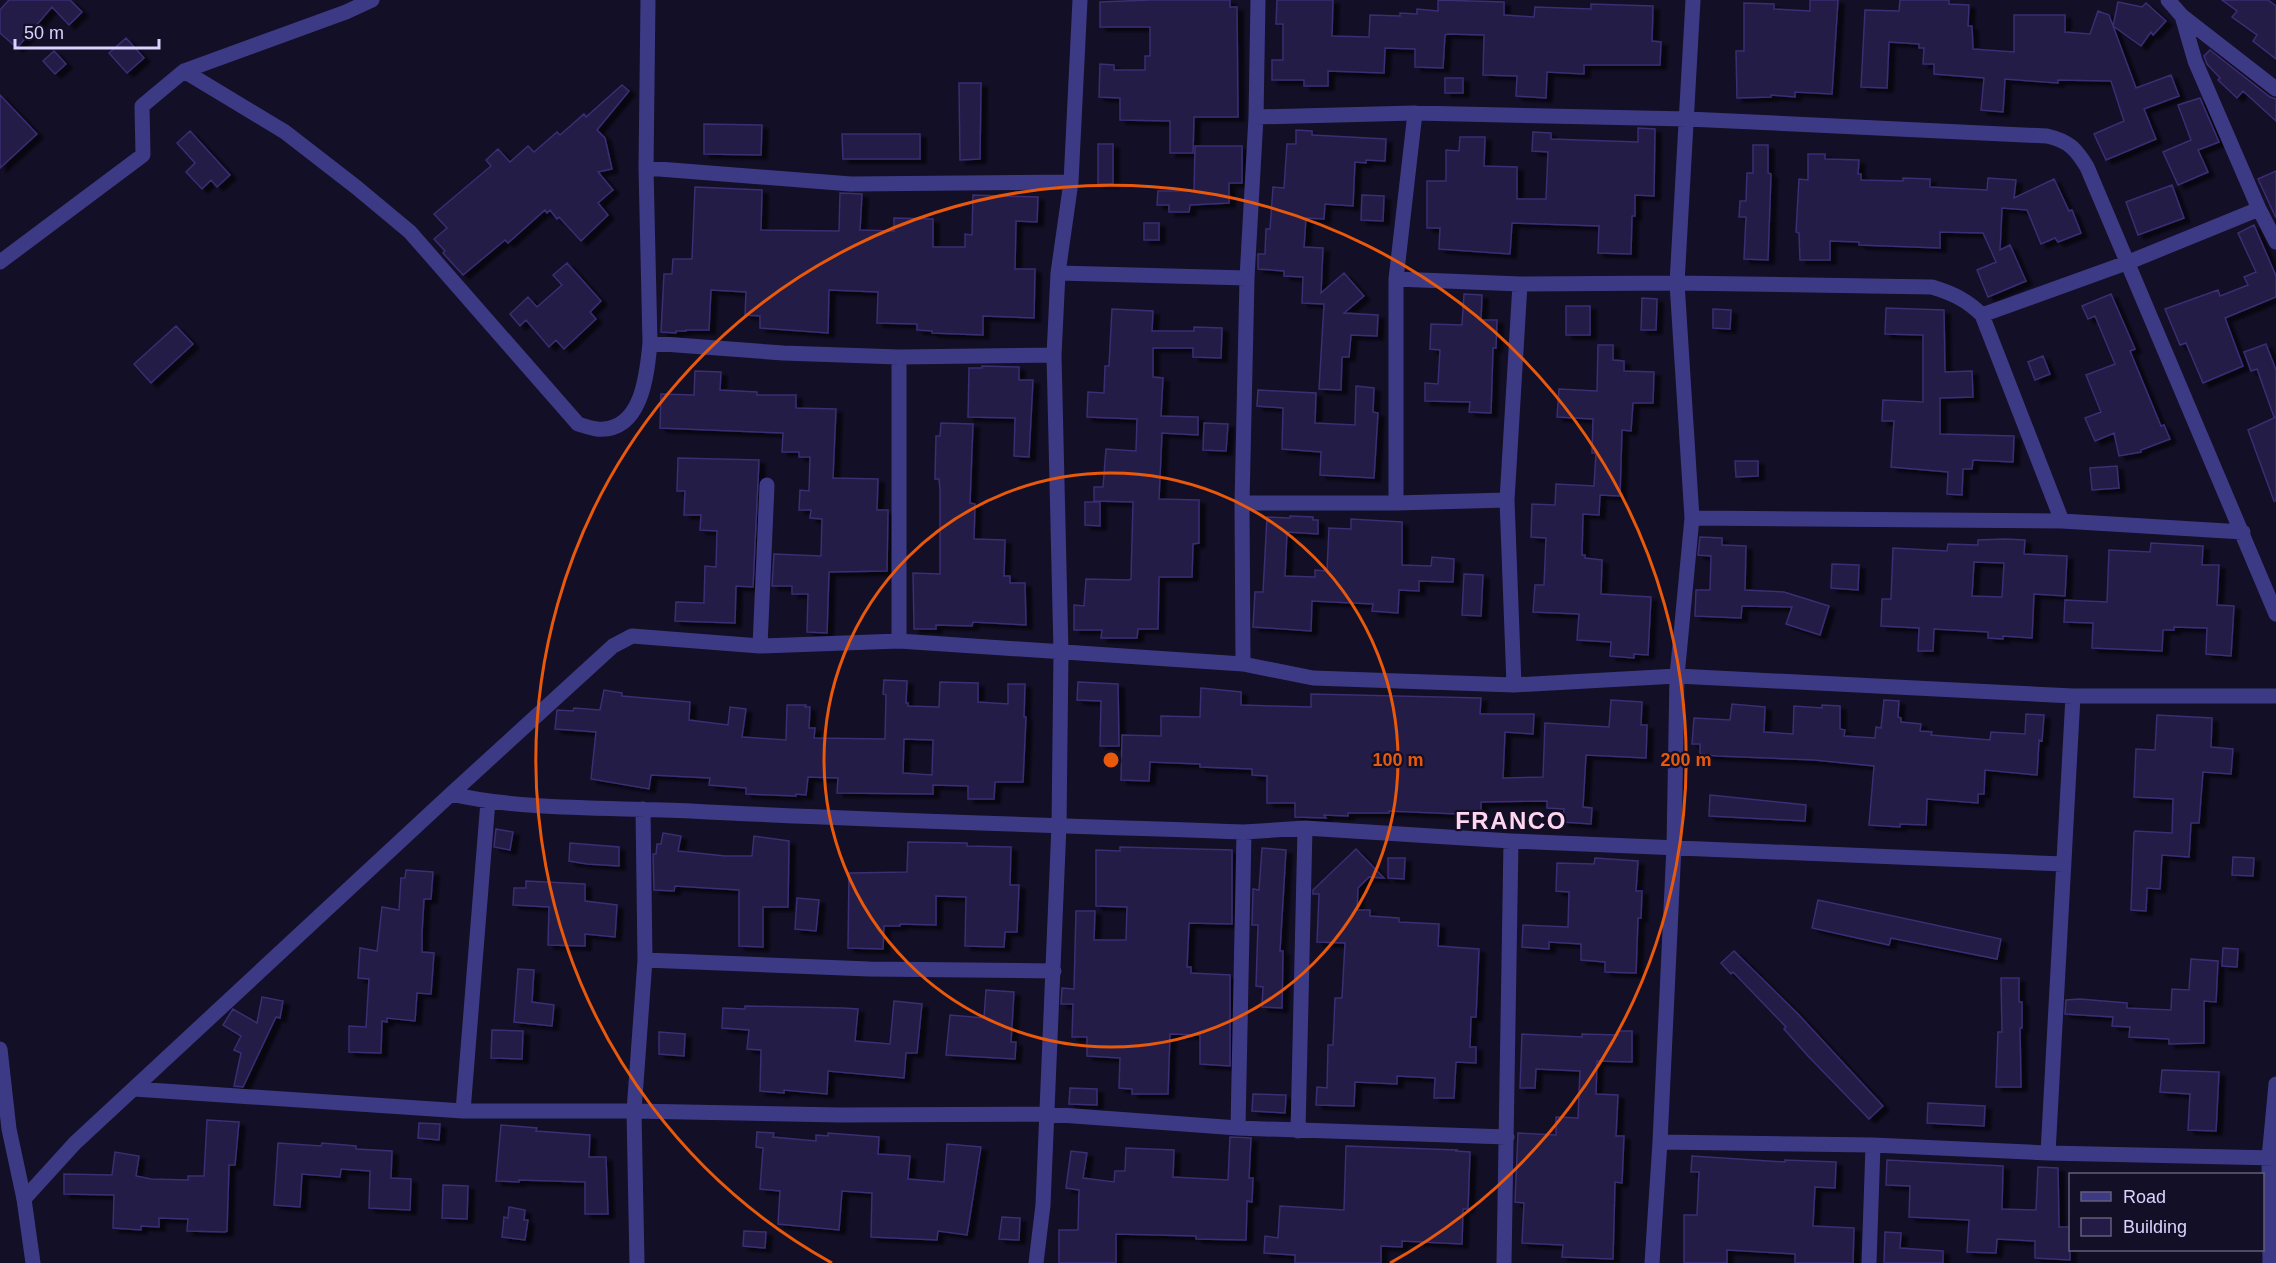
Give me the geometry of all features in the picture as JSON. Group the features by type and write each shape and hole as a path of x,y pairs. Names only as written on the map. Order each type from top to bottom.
{"street":[{"path":"0,262 143,155 142,106 184,71 346,12 372,0"},
{"path":"184,71 285,132 410,232 578,424 599,429 616,425 631,416 641,397 648,370 650,343 646,168 648,0"},
{"path":"1036,1263 1047,1114 1059,825 1061,652 1054,355 1058,273 1071,182 1080,0"},
{"path":"1243,664 1242,503 1247,278 1256,117 1258,0"},
{"path":"1652,1263 1674,846 1677,676 1692,518 1677,283 1693,0"},
{"path":"2168,0 2182,16 2276,89"},
{"path":"2182,16 2195,61 2259,209 2276,242"},
{"path":"1256,117 1415,113 1688,119 2047,136 2062,139 2077,151 2087,167 2276,614"},
{"path":"1396,503 1396,279 1415,113"},
{"path":"646,168 851,184 1071,182"},
{"path":"1982,315 2129,262 2259,209"},
{"path":"1058,273 1247,278"},
{"path":"1396,279 1520,284 1677,283 1932,287 1955,294 1971,304 1982,315 2062,520"},
{"path":"1514,685 1507,500 1520,284"},
{"path":"650,343 783,353 899,357 1054,355"},
{"path":"899,357 899,641"},
{"path":"760,646 767,486"},
{"path":"1242,503 1507,500"},
{"path":"1692,518 2062,520 2243,532"},
{"path":"24,1199 75,1143 451,794 613,646 632,636 760,646 899,641 1243,664 1313,678 1514,685 1677,676 2073,696 2276,696"},
{"path":"2048,1153 2073,696"},
{"path":"451,794 488,801 853,820 1245,832 1305,828 1511,840 2064,864"},
{"path":"463,1111 488,801"},
{"path":"637,1263 634,1111 645,960 643,809"},
{"path":"1299,1131 1305,828"},
{"path":"1238,1128 1245,832"},
{"path":"1504,1263 1511,840"},
{"path":"645,960 869,969 1054,971"},
{"path":"0,1049 9,1129 24,1199 33,1263"},
{"path":"2270,1263 2276,1084"},
{"path":"134,1089 463,1111 634,1111 840,1115 1047,1114 1238,1128 1507,1137"},
{"path":"1660,1142 1873,1145 2048,1153 2272,1158"},
{"path":"1869,1263 1873,1145"}],"building":[{"path":"9,0 70,0 82,12 69,25 52,7 17,48 0,33 0,10"},
{"path":"1230,0 1230,7 1237,7 1238,117 1194,117 1193,153 1170,153 1170,121 1120,120 1120,98 1099,97 1100,64 1114,65 1114,70 1145,70 1145,56 1150,56 1150,27 1100,27 1100,2"},
{"path":"1277,0 1333,0 1332,36 1369,37 1370,15 1417,14 1417,9 1438,11 1438,0 1504,2 1504,15 1534,17 1535,7 1591,9 1591,4 1653,6 1652,41 1661,42 1660,65 1584,65 1584,74 1547,72 1546,98 1516,96 1517,76 1483,75 1484,35 1448,34 1445,35 1443,68 1415,67 1415,49 1385,48 1384,73 1328,71 1328,86 1304,86 1304,80 1272,80 1272,60 1283,60 1283,24 1276,24"},
{"path":"1810,0 1838,0 1832,94 1795,92 1795,97 1771,95 1771,97 1737,98 1736,51 1744,51 1744,3 1774,4 1774,9 1810,11"},
{"path":"1900,0 1949,0 1949,4 1969,5 1968,26 1972,26 1973,49 2014,52 2014,15 2065,15 2065,32 2090,34 2098,11 2109,15 2136,88 2171,75 2179,96 2144,109 2156,139 2106,160 2094,134 2124,121 2111,81 2058,80 2058,83 2005,79 2003,112 1981,110 1984,78 1934,74 1934,64 1923,64 1924,48 1919,48 1919,44 1889,42 1887,88 1861,87 1865,10 1899,11"},
{"path":"2222,0 2268,0 2276,6 2276,59 2253,41 2257,35 2232,17 2237,11"},
{"path":"2118,2 2142,7 2146,3 2166,21 2153,35 2151,32 2141,46 2113,26"},
{"path":"126,38 144,58 127,73 109,53"},
{"path":"2210,50 2270,97 2276,99 2276,121 2243,91 2237,98 2218,80 2220,78 2207,64 2204,56"},
{"path":"54,51 66,64 55,74 43,61"},
{"path":"1445,78 1463,78 1463,93 1445,93"},
{"path":"959,83 981,83 980,159 960,160"},
{"path":"622,85 629,91 597,130 605,138 612,169 598,172 613,190 598,203 608,215 581,241 559,217 557,219 550,210 547,213 545,210 508,243 505,240 463,275 434,239 447,228 434,214 491,166 486,160 498,149 510,162 528,146 534,152 557,132 560,135 584,114 586,117"},
{"path":"0,95 37,134 0,168"},
{"path":"2200,98 2219,142 2198,150 2208,172 2178,185 2163,152 2191,140 2178,105"},
{"path":"704,124 762,125 761,155 704,154"},
{"path":"1638,128 1655,129 1654,196 1635,195 1631,254 1598,253 1599,226 1512,223 1510,254 1439,249 1440,228 1427,228 1427,181 1446,181 1446,150 1459,151 1460,137 1485,137 1484,166 1517,167 1517,199 1546,199 1548,152 1532,151 1533,132 1551,133 1551,139 1638,142"},
{"path":"1296,130 1312,131 1312,135 1386,139 1385,161 1355,162 1353,206 1325,204 1324,219 1306,218 1304,247 1323,248 1321,293 1344,273 1364,296 1344,313 1378,315 1377,336 1351,335 1349,357 1342,357 1341,390 1319,389 1324,304 1302,303 1303,277 1284,276 1284,271 1258,269 1258,254 1265,254 1266,229 1270,229 1273,187 1284,188 1287,144 1296,144"},
{"path":"190,131 230,175 217,187 211,180 202,189 186,172 195,163 177,143"},
{"path":"842,134 920,134 920,159 843,159"},
{"path":"1098,144 1113,144 1113,184 1098,184"},
{"path":"1753,145 1768,145 1768,173 1771,174 1768,260 1744,259 1746,217 1739,217 1740,201 1746,201 1747,173 1753,173"},
{"path":"1195,146 1242,146 1242,183 1229,183 1229,203 1190,205 1189,212 1169,212 1169,205 1157,205 1158,191 1194,191"},
{"path":"1808,154 1825,154 1825,159 1859,160 1858,174 1861,174 1861,180 1930,179 1930,187 1987,190 1988,178 2016,180 2014,198 2054,179 2069,211 2072,210 2081,233 2058,242 2055,238 2041,244 2027,210 2002,208 2000,250 2010,245 2026,281 1988,297 1977,270 1996,262 1983,233 1940,232 1940,248 1859,245 1859,242 1830,241 1830,260 1800,260 1799,233 1796,232 1799,179 1808,180"},
{"path":"2276,171 2276,218 2258,179"},
{"path":"2172,185 2184,218 2138,235 2126,202"},
{"path":"695,187 762,190 761,230 839,231 840,193 862,194 860,230 894,231 894,218 933,219 933,247 965,247 965,234 972,235 973,195 1038,197 1037,222 1016,221 1015,269 1035,269 1034,318 983,316 983,335 932,333 932,331 917,330 917,324 877,323 878,292 829,290 828,333 760,328 760,316 745,315 746,292 711,290 709,330 661,332 664,274 672,274 673,259 692,259"},
{"path":"1362,195 1384,196 1383,221 1361,220"},
{"path":"1144,223 1159,223 1159,240 1144,240"},
{"path":"2254,225 2276,276 2276,297 2225,318 2243,366 2203,383 2186,343 2180,345 2165,309 2218,290 2220,296 2248,285 2244,277 2256,272 2238,233"},
{"path":"567,263 601,301 590,312 596,319 564,349 556,340 549,347 526,320 520,326 510,314 528,297 537,307 562,285 553,275"},
{"path":"1464,294 1482,295 1481,320 1497,320 1496,348 1493,348 1491,413 1469,412 1470,402 1425,401 1425,383 1438,384 1440,350 1430,349 1431,324 1462,325"},
{"path":"2111,294 2135,349 2130,351 2161,426 2164,425 2170,439 2141,450 2141,452 2119,456 2114,433 2095,441 2085,418 2101,412 2086,375 2115,364 2095,316 2088,319 2082,306"},
{"path":"1642,298 1657,299 1656,330 1641,330"},
{"path":"1566,306 1590,306 1590,335 1566,335"},
{"path":"1886,308 1944,310 1945,372 1972,371 1973,397 1940,398 1940,434 2014,436 2013,462 1973,460 1972,469 1963,469 1962,495 1947,494 1948,472 1891,467 1894,421 1882,421 1883,400 1923,402 1923,335 1885,334"},
{"path":"1112,309 1153,311 1152,331 1194,331 1194,327 1222,328 1221,358 1193,357 1193,348 1153,348 1153,377 1163,378 1161,416 1198,417 1198,435 1162,433 1159,499 1199,500 1199,543 1193,544 1192,577 1159,577 1158,629 1138,629 1137,638 1101,638 1102,630 1074,630 1074,605 1084,606 1086,579 1131,579 1133,502 1094,501 1094,487 1103,487 1106,449 1136,451 1137,419 1087,417 1088,392 1104,393 1105,366 1109,366"},
{"path":"1713,309 1731,310 1730,329 1713,328"},
{"path":"176,326 193,344 151,383 134,364"},
{"path":"2266,344 2276,370 2276,417 2274,417 2257,369 2251,371 2244,352"},
{"path":"1598,345 1613,345 1613,360 1624,361 1624,371 1654,372 1653,403 1633,403 1631,431 1622,430 1620,496 1600,495 1599,515 1583,514 1582,555 1585,555 1585,558 1602,560 1601,594 1651,597 1648,655 1634,654 1634,658 1610,656 1611,642 1577,640 1579,614 1533,612 1535,585 1544,585 1546,538 1531,537 1532,504 1555,505 1556,484 1594,486 1596,453 1592,453 1593,419 1557,417 1559,389 1597,391"},
{"path":"2043,356 2050,374 2035,380 2028,362"},
{"path":"982,366 1019,367 1019,380 1033,380 1029,457 1014,456 1015,418 968,417 969,368 982,368"},
{"path":"695,371 721,372 720,390 757,392 757,395 796,395 796,408 836,409 833,478 878,479 877,510 888,510 887,571 829,572 827,633 807,632 808,594 792,594 792,586 772,586 774,554 821,556 822,519 810,518 811,510 799,510 800,490 809,491 810,457 799,457 799,452 782,452 783,433 660,428 661,394 694,395"},
{"path":"1356,386 1374,388 1373,412 1378,413 1374,478 1320,475 1321,452 1282,449 1283,408 1257,406 1258,390 1316,393 1315,423 1355,425"},
{"path":"2276,417 2276,501 2274,501 2248,430"},
{"path":"941,423 973,424 970,503 975,504 974,539 1005,540 1004,576 1010,576 1010,583 1025,583 1026,625 973,622 972,626 936,625 936,629 914,629 913,573 940,574 940,489 939,479 935,479 936,436 940,436"},
{"path":"1204,423 1228,424 1226,451 1203,450"},
{"path":"678,458 759,460 753,587 736,586 735,623 675,621 676,602 704,603 705,566 716,567 717,531 700,530 701,515 684,515 685,491 677,491"},
{"path":"1735,461 1758,461 1758,476 1736,477"},
{"path":"2117,466 2119,488 2092,490 2090,468"},
{"path":"1085,502 1100,502 1100,526 1085,525"},
{"path":"1290,516 1313,517 1313,520 1318,520 1318,534 1287,532 1285,576 1315,577 1315,570 1327,571 1329,528 1351,529 1351,519 1402,522 1402,565 1431,566 1432,557 1454,559 1453,582 1419,581 1419,591 1399,590 1398,613 1372,611 1373,604 1312,601 1311,631 1253,627 1255,592 1263,592 1267,517 1290,518"},
{"path":"1700,537 1722,538 1722,545 1746,546 1745,590 1784,592 1829,606 1820,635 1786,624 1792,607 1742,606 1741,618 1695,616 1696,590 1710,590 1711,556 1698,555"},
{"path":"1978,540 2025,540 2024,554 2067,556 2065,596 2034,594 2032,638 2003,636 2003,639 1988,638 1988,632 1934,629 1933,651 1918,651 1919,628 1881,626 1882,599 1891,599 1893,548 1947,551 1948,544 1978,545","holes":["1974,562 2004,563 2002,597 1972,596"]},
{"path":"2151,543 2203,546 2202,565 2219,565 2217,605 2234,606 2231,656 2206,654 2207,628 2174,627 2174,630 2163,630 2162,651 2092,648 2093,623 2064,622 2065,600 2107,602 2109,550 2150,552"},
{"path":"1832,564 1859,565 1858,590 1831,588"},
{"path":"1464,574 1483,575 1481,616 1462,615"},
{"path":"884,680 907,681 906,703 908,706 939,707 940,682 978,683 978,702 1008,704 1008,684 1025,684 1023,782 995,782 994,799 968,799 968,786 933,785 933,794 837,793 838,778 808,777 806,795 796,794 796,796 746,794 746,788 709,785 710,778 651,775 649,789 591,779 596,732 555,729 557,710 573,711 574,708 600,710 604,690 622,693 622,696 690,702 689,720 728,725 730,707 746,709 742,737 786,740 787,705 806,705 805,707 810,707 809,728 815,728 814,738 885,739 886,695 883,694","holes":["904,739 933,740 932,775 903,773"]},
{"path":"1078,682 1118,684 1119,746 1100,746 1101,701 1077,700"},
{"path":"1201,688 1241,692 1241,705 1311,707 1311,694 1481,698 1480,714 1534,714 1533,734 1505,732 1503,778 1543,777 1545,723 1609,727 1611,700 1642,702 1641,725 1647,725 1646,758 1586,755 1583,807 1592,808 1591,824 1563,822 1564,809 1547,808 1547,801 1481,802 1481,815 1389,811 1389,813 1348,813 1348,816 1324,815 1326,818 1295,817 1295,803 1267,803 1267,776 1252,775 1252,769 1200,767 1200,764 1150,762 1149,781 1121,780 1122,735 1161,736 1161,716 1200,717"},
{"path":"1884,700 1899,701 1898,717 1901,718 1901,722 1921,724 1920,731 1932,732 1931,735 1990,740 1991,732 2025,734 2026,714 2044,715 2042,741 2039,740 2037,775 1985,770 1984,794 1978,794 1978,803 1927,799 1926,825 1900,824 1900,827 1869,825 1874,766 1814,760 1700,754 1700,744 1692,744 1694,718 1730,720 1732,704 1765,707 1764,732 1793,734 1794,706 1822,708 1822,705 1840,706 1840,729 1845,730 1844,736 1875,738 1876,727 1881,728"},
{"path":"2157,715 2212,718 2211,747 2233,749 2231,774 2203,772 2199,823 2191,823 2189,857 2162,855 2160,889 2147,888 2146,911 2131,910 2135,831 2172,833 2173,799 2134,797 2136,749 2155,750"},
{"path":"1710,795 1806,805 1805,821 1709,816"},
{"path":"496,829 513,832 510,850 494,847"},
{"path":"663,833 681,836 678,851 725,856 752,856 754,836 789,841 788,907 763,907 763,947 739,946 739,890 675,886 674,891 654,890 653,854 656,854 657,844 661,844"},
{"path":"908,842 967,843 967,846 1011,847 1010,885 1019,885 1017,932 1005,932 1004,947 965,946 966,897 936,896 936,925 884,926 883,949 848,948 849,873 907,872"},
{"path":"570,843 619,847 619,866 569,861"},
{"path":"1120,847 1232,850 1232,924 1189,923 1187,967 1191,967 1191,973 1230,975 1230,1066 1200,1064 1200,1035 1170,1034 1168,1094 1132,1094 1132,1089 1119,1088 1120,1058 1087,1056 1087,1037 1072,1037 1073,1004 1061,1004 1062,988 1074,989 1076,911 1095,911 1094,940 1126,940 1127,907 1096,906 1096,850 1120,851"},
{"path":"1262,848 1286,850 1280,951 1283,951 1282,1008 1262,1007 1263,987 1256,986 1258,925 1252,925 1253,889 1259,890"},
{"path":"1356,849 1384,878 1369,877 1358,888 1357,910 1370,910 1370,916 1399,918 1399,922 1439,924 1438,946 1479,949 1476,1017 1471,1017 1470,1047 1476,1047 1476,1063 1456,1062 1454,1098 1434,1098 1435,1078 1397,1076 1397,1084 1355,1082 1354,1106 1316,1105 1317,1087 1327,1088 1328,1045 1333,1045 1335,998 1342,998 1345,943 1317,942 1319,894 1313,894 1313,890"},
{"path":"2233,857 2254,858 2253,876 2232,875"},
{"path":"1388,858 1405,858 1404,879 1388,878"},
{"path":"1595,858 1638,861 1636,891 1642,891 1641,918 1638,918 1636,973 1605,972 1605,962 1581,960 1581,944 1549,942 1549,949 1522,947 1523,925 1568,927 1569,892 1556,891 1557,863 1594,864"},
{"path":"406,870 433,872 431,899 424,899 422,933 422,952 434,953 431,994 417,993 415,1021 387,1018 387,1022 382,1021 381,1053 349,1052 349,1026 366,1027 369,979 358,978 360,948 377,951 382,907 399,910 401,878 405,878"},
{"path":"526,881 585,884 585,901 617,905 615,937 585,934 585,946 548,945 549,907 513,905 514,888 526,888"},
{"path":"797,898 819,900 816,931 795,929"},
{"path":"1818,900 2001,939 1997,959 1891,938 1889,945 1812,928"},
{"path":"2223,948 2238,949 2237,967 2222,966"},
{"path":"1734,951 1799,1015 1883,1106 1869,1119 1808,1056 1784,1029 1786,1027 1733,972 1731,974 1721,963"},
{"path":"2191,959 2218,961 2216,1002 2204,1001 2204,1043 2169,1044 2169,1039 2129,1037 2130,1027 2112,1026 2113,1017 2065,1014 2066,1000 2080,999 2127,1003 2127,1008 2171,1010 2172,989 2189,990"},
{"path":"518,969 534,970 532,1002 554,1005 552,1026 514,1022"},
{"path":"2001,978 2019,978 2019,1002 2022,1002 2021,1087 1996,1087 1998,1032 2002,1032"},
{"path":"986,990 1014,992 1011,1042 1016,1042 1015,1059 946,1055 950,1015 984,1018"},
{"path":"262,997 283,1001 280,1018 276,1017 243,1087 234,1086 241,1053 234,1050 241,1036 223,1025 233,1009 257,1023"},
{"path":"894,1001 922,1004 917,1053 906,1053 904,1078 828,1071 827,1094 784,1090 784,1093 760,1091 761,1050 747,1049 749,1030 722,1028 723,1008 745,1009 745,1006 858,1009 855,1041 890,1044"},
{"path":"492,1030 523,1031 522,1059 491,1058"},
{"path":"1618,1031 1632,1031 1632,1062 1597,1061 1596,1094 1618,1095 1616,1136 1624,1136 1622,1183 1615,1182 1613,1259 1562,1257 1563,1245 1522,1243 1524,1203 1515,1202 1518,1133 1556,1135 1556,1117 1578,1118 1580,1071 1536,1069 1535,1088 1520,1088 1522,1034 1582,1037 1582,1034 1618,1035"},
{"path":"659,1032 685,1034 684,1056 659,1054"},
{"path":"2162,1070 2219,1072 2216,1131 2188,1130 2190,1094 2160,1092"},
{"path":"1070,1088 1097,1089 1097,1105 1069,1104"},
{"path":"1253,1094 1286,1095 1285,1113 1252,1111"},
{"path":"1928,1103 1985,1106 1984,1126 1927,1123"},
{"path":"207,1120 239,1122 235,1165 229,1165 227,1231 187,1231 188,1219 159,1218 159,1227 141,1226 141,1230 113,1228 114,1195 64,1194 64,1174 112,1175 115,1152 139,1156 136,1176 151,1179 188,1180 188,1176 204,1176"},
{"path":"419,1123 440,1124 439,1140 418,1138"},
{"path":"501,1125 537,1128 536,1131 590,1135 589,1157 606,1157 608,1214 585,1214 585,1182 496,1181"},
{"path":"757,1132 774,1133 773,1137 816,1141 816,1135 828,1136 828,1133 879,1137 878,1154 910,1156 908,1179 944,1182 947,1144 981,1147 967,1235 938,1231 937,1240 871,1237 872,1193 842,1191 839,1230 778,1224 780,1191 760,1189 763,1148 756,1147"},
{"path":"1230,1137 1251,1138 1249,1178 1253,1178 1252,1202 1247,1201 1246,1240 1116,1234 1116,1263 1059,1263 1059,1230 1078,1230 1079,1190 1066,1188 1071,1151 1087,1153 1083,1178 1114,1182 1115,1171 1125,1171 1126,1148 1174,1150 1173,1177 1228,1180"},
{"path":"278,1143 321,1146 322,1143 356,1146 356,1149 392,1151 391,1178 411,1179 410,1210 369,1208 370,1171 341,1169 340,1177 302,1174 300,1207 274,1205"},
{"path":"1346,1146 1470,1152 1468,1209 1463,1209 1462,1244 1402,1241 1402,1247 1381,1246 1381,1263 1295,1263 1295,1255 1264,1253 1265,1236 1278,1238 1280,1206 1344,1210"},
{"path":"1692,1156 1785,1162 1785,1160 1836,1162 1835,1188 1815,1187 1813,1226 1854,1228 1853,1263 1795,1263 1795,1254 1727,1250 1727,1263 1684,1263 1684,1215 1697,1215 1699,1172 1691,1172"},
{"path":"1887,1160 2003,1166 2002,1209 2036,1210 2038,1167 2058,1168 2059,1227 2069,1227 2070,1260 2035,1258 2035,1241 1997,1239 1996,1253 1967,1252 1969,1220 1909,1217 1910,1186 1886,1185"},
{"path":"443,1185 468,1186 467,1219 442,1218"},
{"path":"509,1207 525,1210 524,1220 528,1220 525,1240 502,1237 504,1217 508,1218"},
{"path":"1002,1217 1020,1218 1019,1240 999,1239"},
{"path":"744,1231 766,1232 765,1248 743,1246"},
{"path":"1885,1232 1901,1233 1900,1248 1943,1251 1943,1263 1884,1263"}],"district":[{"name":"FRANCO","path":"1511,821"}]}
